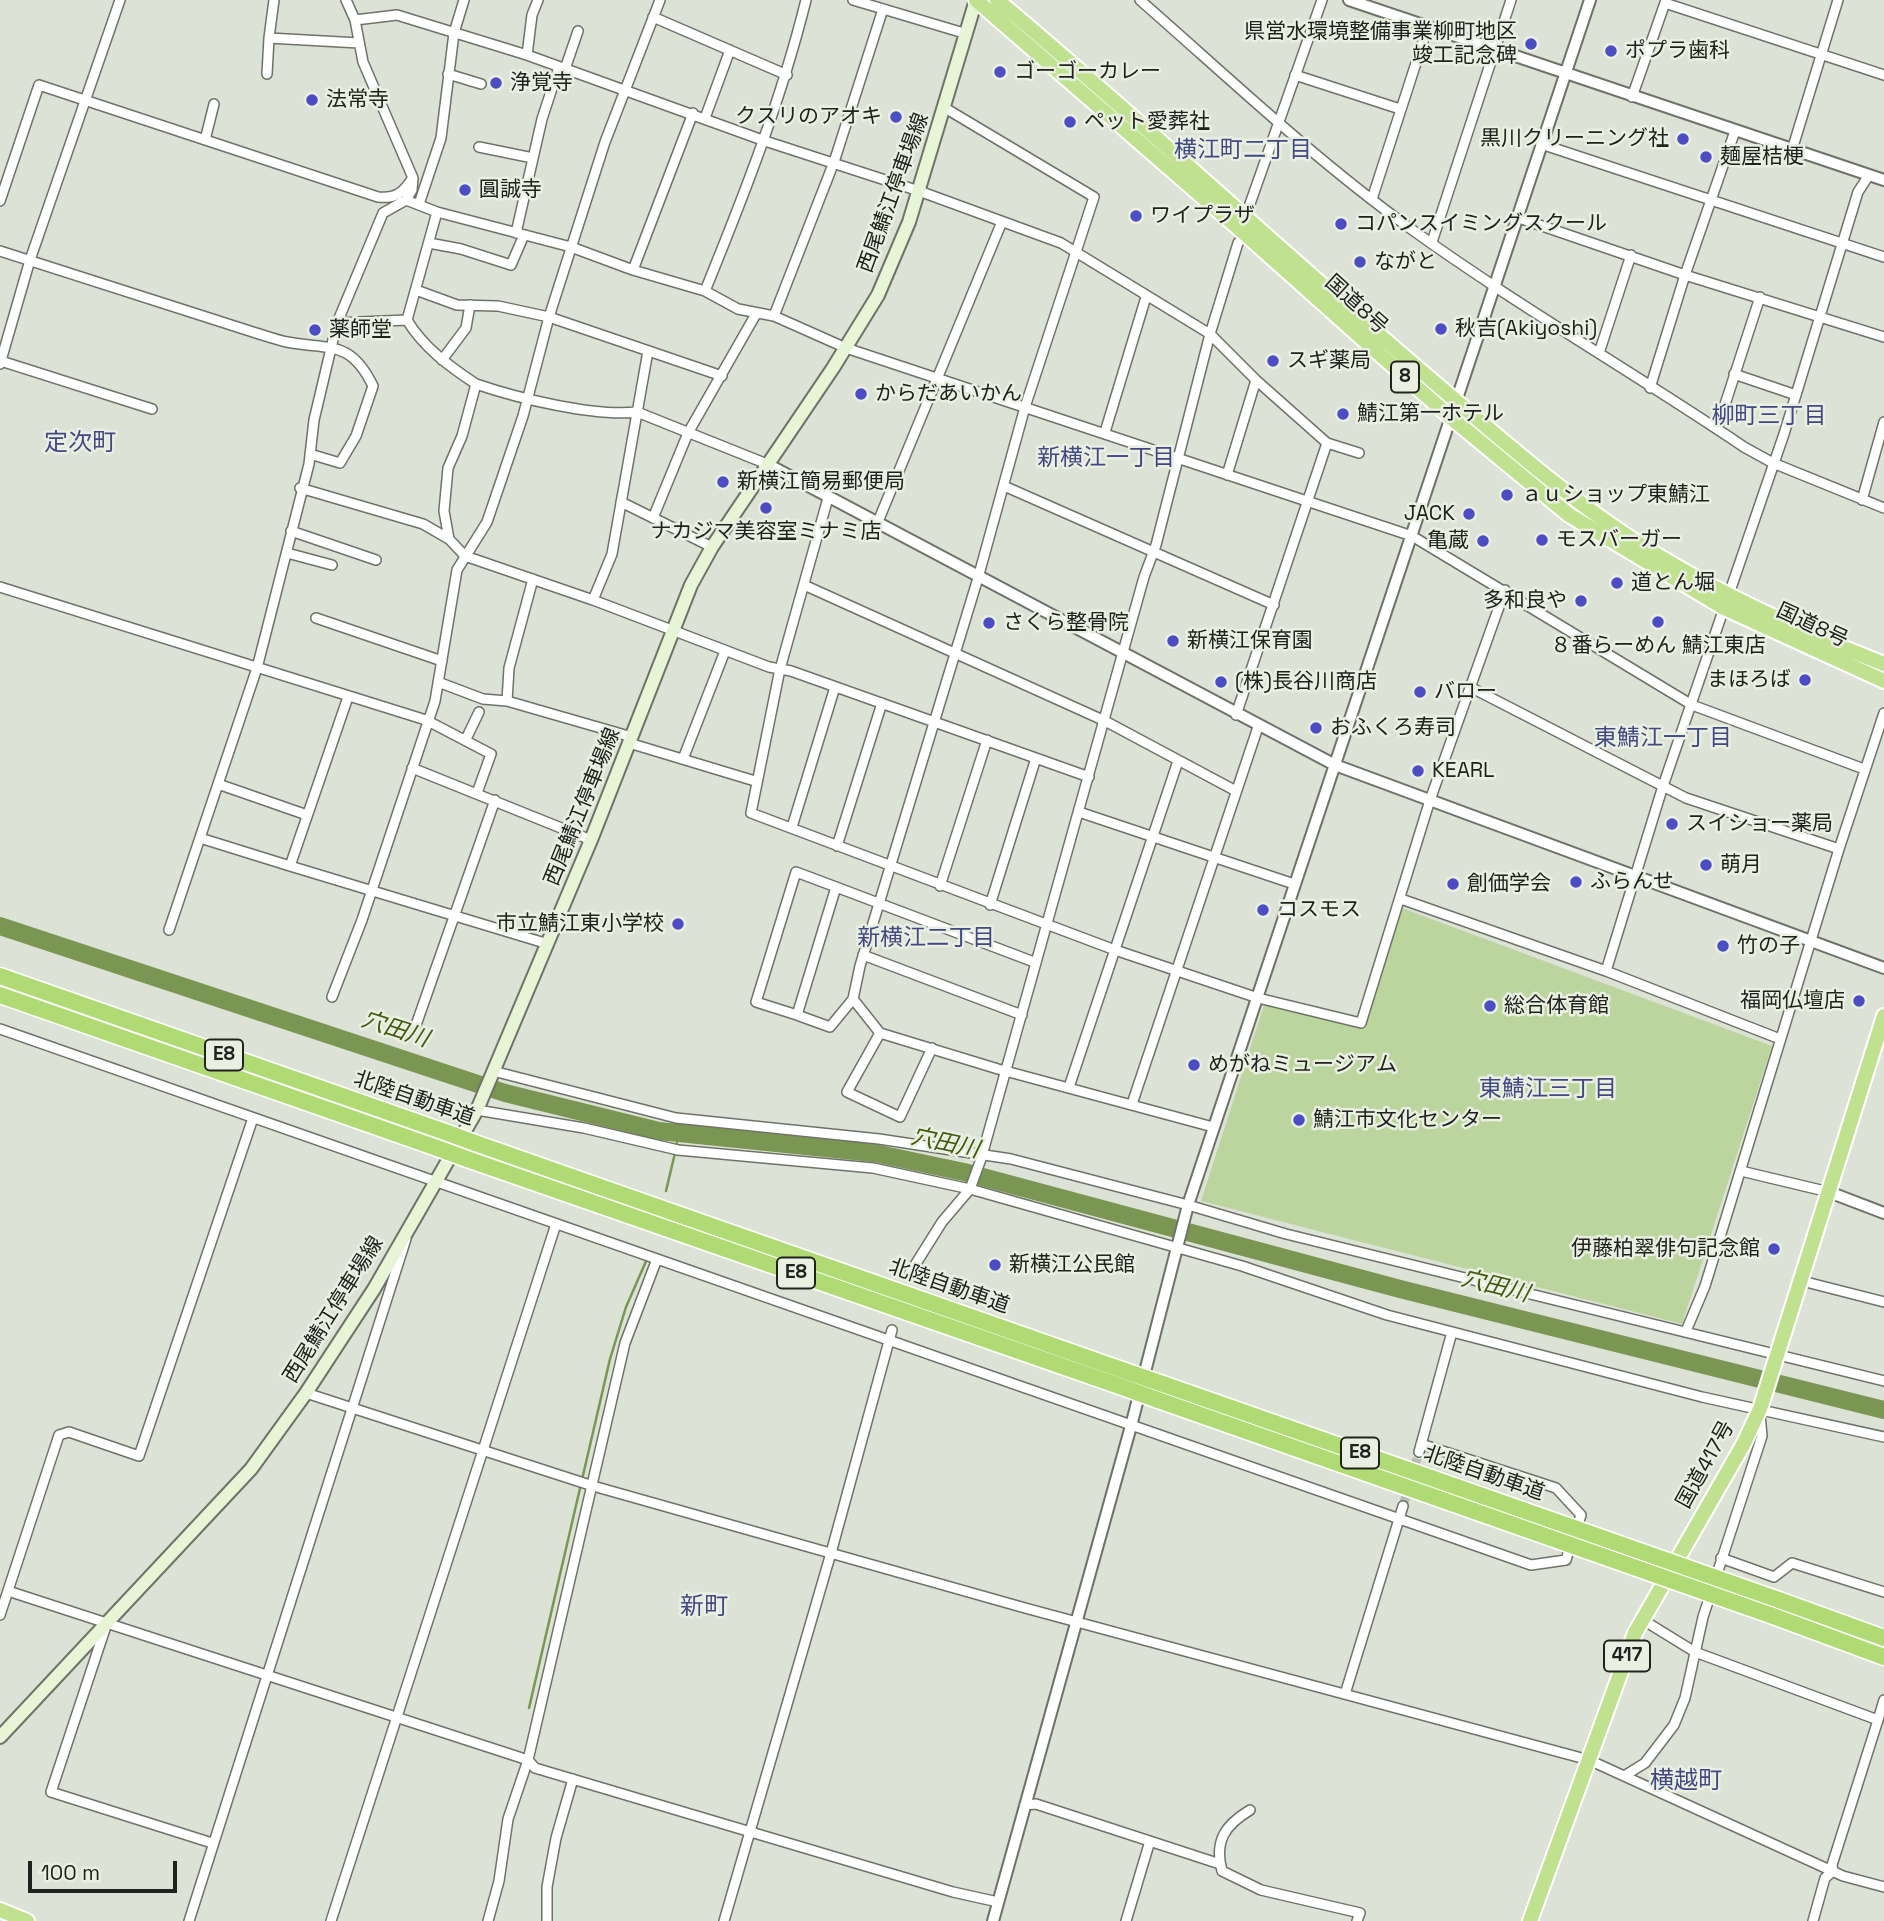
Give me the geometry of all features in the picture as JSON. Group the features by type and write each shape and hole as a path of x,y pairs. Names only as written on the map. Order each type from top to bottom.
{"highway":[{"name":"国道8号","path":"976,0 1245,233 1449,416 1569,515 1724,608 1884,681"},
{"name":"国道8号","path":"997,0 1099,84 1244,218 1455,400 1594,511 1661,558 1729,594 1783,622 1884,664"},
{"name":"北陸自動車道","path":"0,976 475,1143 1160,1392 1551,1538 1795,1624 1884,1659"},
{"name":"北陸自動車道","path":"0,995 467,1159 1126,1380"},
{"name":"国道417号","path":"1530,1921 1643,1620 1743,1445 1760,1409 1884,1016"},
{"name":"北陸自動車道","path":"1160,1392 1557,1522 1884,1639"},
{"path":"0,1910 27,1921"}],"main road":[{"name":"西尾鯖江停車場線","path":"0,1737 251,1469 306,1393 374,1289 411,1219 479,1105 591,839 672,630 712,547 846,348 878,295 919,191 976,0"}],"street":[{"path":"120,0 30,260 1,363 152,409"},
{"path":"267,74 274,0"},
{"path":"169,930 257,668 310,454 330,346 337,323 383,213 406,200 412,190 413,178 363,62 355,20 346,0"},
{"path":"419,204 441,138 454,33 464,0"},
{"path":"527,55 532,15 538,0"},
{"path":"332,997 412,768 426,720 435,701 457,570 487,522 528,399 549,317 623,88 660,0"},
{"path":"705,291 765,141 787,75 806,0"},
{"path":"853,0 967,34"},
{"path":"1140,0 1229,81 1253,98 1277,124 1372,199 1493,287 1773,463 1884,508"},
{"path":"1244,218 1322,0"},
{"path":"1349,0 1884,180"},
{"path":"1432,242 1511,0"},
{"path":"993,1921 1131,1426 1188,1205 1412,536 1449,416 1590,0"},
{"path":"1792,150 1838,0"},
{"path":"1632,97 1665,2 1884,75"},
{"path":"774,316 834,162 883,9"},
{"path":"355,20 397,15 527,55 1061,243 1210,334 1256,380 1328,443 1359,453"},
{"path":"653,17 787,75"},
{"path":"1372,199 1428,26"},
{"path":"429,243 461,249 511,265 520,234 533,158 562,68 578,31"},
{"path":"270,38 359,43"},
{"path":"705,118 730,50"},
{"path":"449,74 481,84"},
{"path":"1295,75 1400,109"},
{"path":"0,201 39,85 378,197 387,199 402,193 413,178"},
{"path":"205,140 214,104"},
{"path":"945,108 1094,197 1025,407 978,578 954,653 880,903 863,956 853,999 830,1027 755,1002 796,872 880,903 1034,962"},
{"path":"633,270 693,113"},
{"path":"1650,388 1685,275 1735,131"},
{"path":"1541,144 1710,202 1884,257"},
{"path":"479,147 533,158"},
{"path":"1729,594 1796,395 1858,192 1869,175"},
{"path":"406,200 437,212 571,247 633,270 705,291 756,314 774,316 846,348 940,377 1105,432 1179,460 1412,536 1692,705 1864,769"},
{"path":"437,212 407,320 414,332 442,360 476,384 528,399 621,414 637,412 767,464 1258,727 1335,765 1884,968"},
{"path":"1516,217 1685,275 1884,337"},
{"path":"877,524 1001,224"},
{"path":"910,1273 942,1222 971,1187 981,1157 1007,1071 1034,962 1153,555 1210,334 1238,243 1245,233"},
{"path":"0,251 288,342 330,346 345,351 360,365 373,386 356,436 341,463 310,454"},
{"path":"1599,353 1631,255"},
{"path":"416,290 457,305 498,306 549,317 722,376"},
{"path":"1105,432 1146,297"},
{"path":"1717,429 1760,297"},
{"path":"442,360 466,328 470,305"},
{"path":"653,518 688,433 756,314"},
{"path":"337,323 407,320"},
{"path":"593,600 612,554 648,351"},
{"path":"1734,374 1796,395"},
{"path":"1227,475 1256,380"},
{"path":"449,539 444,511 448,468 462,436 476,384"},
{"path":"1862,500 1884,422"},
{"path":"1236,715 1328,443"},
{"path":"1004,486 1153,555 1275,606"},
{"path":"300,488 311,494 382,510 423,524 449,539 466,556 593,600 725,651 934,720 1089,777"},
{"path":"828,498 780,669 755,781 751,813 1115,950 1258,998 1361,1023 1430,800 1505,590"},
{"path":"621,502 712,547"},
{"path":"291,531 376,560"},
{"path":"287,553 332,565"},
{"path":"507,701 509,668 533,579"},
{"path":"804,585 1105,721 1236,791"},
{"path":"0,587 426,720 491,754 477,793"},
{"path":"1606,971 1637,878 1663,786 1724,608"},
{"path":"316,618 442,661"},
{"path":"683,759 725,651"},
{"path":"438,682 483,699 507,701 755,781"},
{"path":"792,827 835,687"},
{"path":"1470,687 1686,798 1839,849"},
{"path":"290,866 348,697"},
{"path":"837,846 882,703"},
{"path":"466,739 478,712"},
{"path":"1686,1331 1705,1286 1839,849 1884,713"},
{"path":"1132,1104 1258,727"},
{"path":"940,886 986,740"},
{"path":"990,905 1036,758"},
{"path":"1069,1087 1178,761"},
{"path":"412,768 591,839"},
{"path":"218,784 307,815"},
{"path":"416,1025 495,800"},
{"path":"1079,812 1294,884"},
{"path":"200,838 548,944"},
{"path":"797,1016 836,887"},
{"path":"1401,899 1606,971 1780,1039"},
{"path":"863,956 1022,1015"},
{"path":"853,999 880,1033 1213,1127"},
{"path":"0,1028 1531,1565 1566,1560 1581,1515 1556,1488 1420,1448 1452,1332"},
{"path":"880,1033 843,1090 900,1117 932,1048"},
{"path":"492,1073 676,1118 879,1139 981,1157 1011,1159 1188,1205 1286,1234 1686,1331 1778,1358 1884,1381"},
{"path":"479,1105 678,1150 873,1168 971,1187 1452,1332 1597,1371 1884,1437"},
{"path":"0,1615 59,1435 69,1432 139,1456 253,1118"},
{"path":"1741,1171 1829,1192 1884,1213"},
{"path":"189,1921 395,1282 411,1219"},
{"path":"331,1921 556,1224"},
{"path":"488,1921 499,1881 508,1819 528,1760 625,1343 657,1259"},
{"path":"1801,1281 1884,1302"},
{"path":"724,1921 831,1553 892,1330"},
{"path":"306,1393 593,1486 1077,1622 1589,1760 1833,1871 1884,1886"},
{"path":"1623,1776 1645,1763 1674,1725 1685,1698 1721,1558 1762,1436 1760,1409"},
{"path":"1345,1694 1404,1506"},
{"path":"1721,1558 1774,1577 1792,1563 1884,1592"},
{"path":"8,1591 528,1760 535,1768 953,1892 998,1902"},
{"path":"1643,1620 1695,1652 1878,1720"},
{"path":"107,1623 51,1792 212,1843"},
{"path":"1833,1871 1832,1865 1884,1700"},
{"path":"547,1921 549,1875 573,1779"},
{"path":"1025,1805 1036,1804 1220,1864"},
{"path":"1250,1810 1229,1822 1217,1854 1222,1871 1261,1891 1360,1913 1357,1921"},
{"path":"1126,1921 1150,1841"},
{"path":"1813,1921 1825,1878 1833,1871"}],"green space":[{"path":"1402,908 1772,1046 1682,1324 1201,1201 1264,1005 1361,1026"}],"waterway":[{"name":"穴田川","path":"0,926 505,1093 659,1131 874,1153 964,1172 1400,1289 1884,1410"},
{"path":"676,1146 679,1134"},
{"path":"666,1191 675,1153"},
{"path":"529,1708 610,1359 626,1307 647,1259"}],"tunnel":[{"path":"1403,1506 1419,1452"}],"place":[{"name":"県営水環境整備事業柳町地区 竣工記念碑","path":"1531,44"},
{"name":"ポプラ歯科","path":"1611,51"},
{"name":"ゴーゴーカレー","path":"1000,72"},
{"name":"浄覚寺","path":"496,83"},
{"name":"法常寺","path":"312,100"},
{"name":"クスリのアオキ","path":"896,117"},
{"name":"ペット愛葬社","path":"1070,122"},
{"name":"黒川クリーニング社","path":"1683,139"},
{"name":"麺屋桔梗","path":"1706,157"},
{"name":"圓誠寺","path":"465,190"},
{"name":"ワイプラザ","path":"1136,216"},
{"name":"コパンスイミングスクール","path":"1341,224"},
{"name":"ながと","path":"1360,262"},
{"name":"秋吉(Akiyoshi)","path":"1441,329"},
{"name":"薬師堂","path":"315,330"},
{"name":"スギ薬局","path":"1273,361"},
{"name":"からだあいかん","path":"861,394"},
{"name":"鯖江第一ホテル","path":"1343,414"},
{"name":"新横江簡易郵便局","path":"723,482"},
{"name":"ａｕショップ東鯖江","path":"1507,495"},
{"name":"ナカジマ美容室ミナミ店","path":"766,508"},
{"name":"JACK","path":"1469,514"},
{"name":"モスバーガー","path":"1542,540"},
{"name":"亀蔵","path":"1483,541"},
{"name":"道とん堀","path":"1617,583"},
{"name":"多和良や","path":"1581,601"},
{"name":"８番らーめん 鯖江東店","path":"1658,622"},
{"name":"さくら整骨院","path":"989,623"},
{"name":"新横江保育園","path":"1173,641"},
{"name":"まほろば","path":"1805,680"},
{"name":"(株)長谷川商店","path":"1221,682"},
{"name":"バロー","path":"1420,692"},
{"name":"おふくろ寿司","path":"1316,728"},
{"name":"KEARL","path":"1418,771"},
{"name":"スイショー薬局","path":"1672,824"},
{"name":"萌月","path":"1706,865"},
{"name":"ふらんせ","path":"1576,882"},
{"name":"創価学会","path":"1453,884"},
{"name":"コスモス","path":"1263,910"},
{"name":"市立鯖江東小学校","path":"678,924"},
{"name":"竹の子","path":"1723,946"},
{"name":"福岡仏壇店","path":"1859,1001"},
{"name":"総合体育館","path":"1490,1006"},
{"name":"めがねミュージアム","path":"1194,1065"},
{"name":"鯖江市文化センター","path":"1299,1120"},
{"name":"伊藤柏翠俳句記念館","path":"1774,1249"},
{"name":"新横江公民館","path":"995,1265"}],"district":[{"name":"横江町二丁目","path":"1243,151"},
{"name":"柳町三丁目","path":"1769,417"},
{"name":"定次町","path":"80,443"},
{"name":"新横江一丁目","path":"1106,459"},
{"name":"東鯖江一丁目","path":"1663,739"},
{"name":"新横江二丁目","path":"926,939"},
{"name":"東鯖江三丁目","path":"1548,1090"},
{"name":"新町","path":"704,1607"},
{"name":"横越町","path":"1686,1781"}]}
